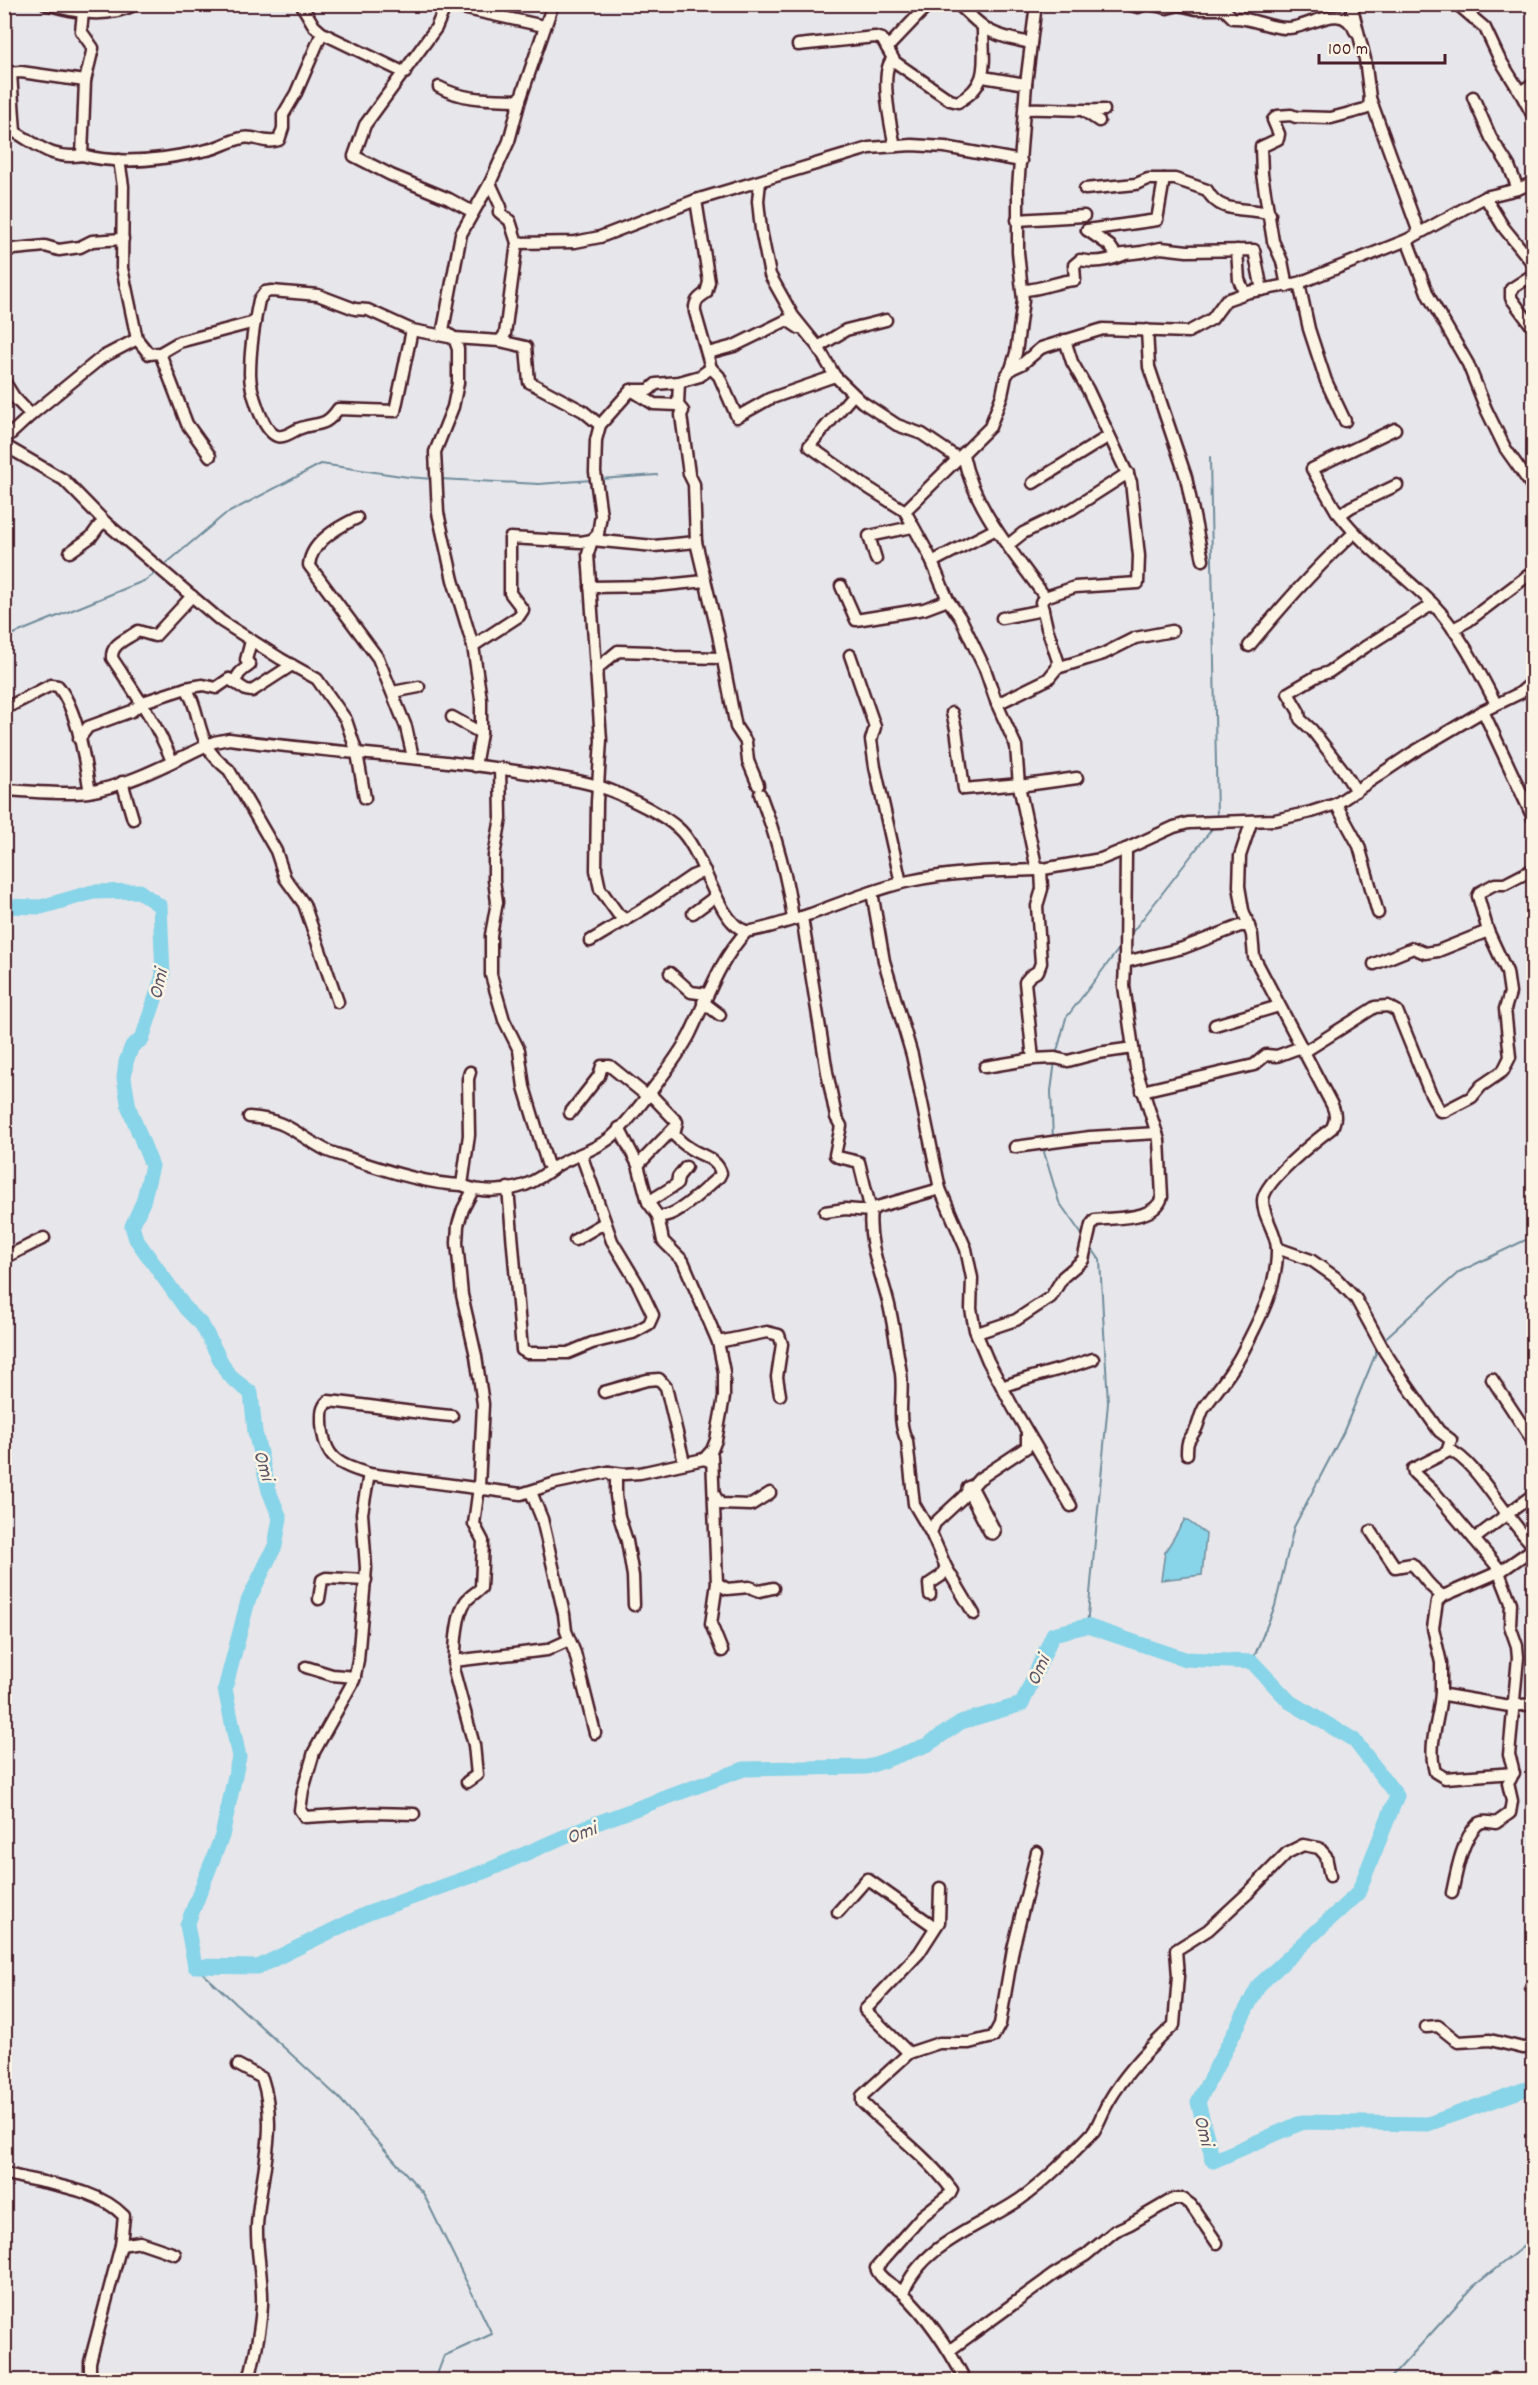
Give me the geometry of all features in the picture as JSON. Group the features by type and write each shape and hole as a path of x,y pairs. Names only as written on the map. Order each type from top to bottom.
{"street":[{"path":"46,4 79,10 121,12 136,4"},
{"path":"301,4 314,26 322,33 405,73"},
{"path":"476,766 481,733 481,699 473,646 453,580 438,513 435,453 453,407 458,383 458,349 454,338 443,330 461,234 490,183 513,130 520,100 553,4"},
{"path":"887,48 929,4"},
{"path":"957,4 983,28 997,36 1031,43"},
{"path":"905,511 921,492 961,457 990,427 1002,395 1006,376 1016,353 1023,290 1017,220 1026,84 1036,4"},
{"path":"1128,4 1138,7 1147,4 1167,8 1179,5 1196,9 1224,9 1233,18 1246,18 1269,27 1291,28 1327,16 1342,16 1352,23 1365,59 1370,98 1419,233"},
{"path":"1351,4 1358,37"},
{"path":"1457,4 1485,28 1533,118"},
{"path":"473,212 439,194 354,156 365,125 436,28 445,7 453,6 544,26"},
{"path":"79,10 81,31 93,48 85,81 82,155"},
{"path":"798,45 875,37 882,39 895,62 950,100 958,102 978,86 983,77 983,28"},
{"path":"85,81 8,73 15,132 49,154 82,155 119,160 156,159 209,150 244,137 270,143 279,140 284,115 322,33"},
{"path":"895,62 891,61 887,66 889,118 895,146"},
{"path":"983,77 1026,84"},
{"path":"1520,92 1533,83"},
{"path":"440,87 453,94 477,99 520,100"},
{"path":"1473,97 1491,138 1509,166 1518,189"},
{"path":"1287,286 1282,261 1273,241 1262,174 1261,147 1278,139 1274,118 1292,115 1331,118 1365,109 1369,106 1370,98"},
{"path":"1025,109 1056,107 1102,116"},
{"path":"517,243 575,242 600,237 628,224 696,200 869,148 945,147 1021,161"},
{"path":"119,160 123,186 123,268 137,339 149,354 160,353 179,342 253,325"},
{"path":"1084,189 1136,184 1148,179 1175,179 1208,190 1212,200 1217,204 1239,210 1270,214"},
{"path":"1164,179 1157,220 1087,230 1110,246 1116,255 1161,248 1187,251 1254,250 1262,290"},
{"path":"760,182 758,201 761,230 770,275 793,316 818,347 836,376 862,402 897,425 922,434 961,457 968,477 996,529 1045,597"},
{"path":"1011,369 1022,364 1041,348 1103,329 1188,332 1212,319 1226,300 1245,293 1299,283 1407,240 1485,197 1518,189 1533,182"},
{"path":"490,183 501,207 499,212 514,227 517,243 505,334 500,341"},
{"path":"1485,197 1504,228 1533,265"},
{"path":"696,200 709,282 706,293 694,305 695,312 711,369 719,376 737,417 770,399 836,376"},
{"path":"1017,220 1084,216"},
{"path":"4,250 45,246 59,250 80,247 92,241 123,239"},
{"path":"1407,240 1428,295 1468,363 1486,409 1505,448 1533,489"},
{"path":"1237,249 1239,280 1245,293"},
{"path":"1023,290 1034,290 1060,281 1075,280 1074,265 1080,260 1106,260 1126,253"},
{"path":"1533,274 1511,290 1511,298 1533,329"},
{"path":"1299,283 1309,329 1326,381 1345,421"},
{"path":"412,330 395,411 338,409 329,421 284,436 277,436 268,430 261,416 250,376 253,325 259,300 265,292 282,291 318,295 355,309 368,310 412,330 454,338 500,341 526,347 529,382 583,411 600,425"},
{"path":"708,353 734,346 787,320 805,331"},
{"path":"818,347 846,330 886,320"},
{"path":"1147,330 1149,367 1186,477 1203,560"},
{"path":"4,440 101,358 137,339"},
{"path":"997,704 1048,679 1057,668 1058,661 1041,602 1045,597 1075,587 1138,583 1139,556 1134,498 1128,473 1072,362 1065,340"},
{"path":"160,353 187,424 210,456"},
{"path":"626,920 618,915 600,889 596,870 597,785 601,740 588,554 592,540 598,534 601,515 595,472 596,440 600,425 631,390 649,390 656,384 679,382 700,376 711,369"},
{"path":"4,381 14,398 31,415"},
{"path":"679,382 678,405 683,411 681,415 688,462 694,484 696,542 718,634 736,727 746,742 748,761 785,868 798,918 836,1118 841,1126 835,1155 860,1162 871,1211 874,1249 890,1307 901,1375 900,1401 903,1433 907,1441 914,1504 931,1533 946,1567 974,1614"},
{"path":"631,390 654,404 678,405"},
{"path":"852,396 809,446 905,511 932,562 948,600 961,619 985,669 997,704 1016,746 1019,785 1042,889 1037,906 1041,933 1041,963 1038,971 1025,982 1033,1059"},
{"path":"1395,429 1312,469 1317,481 1354,533 1433,604 1453,629 1496,704"},
{"path":"1033,483 1109,436"},
{"path":"4,445 63,480 105,522 221,621 292,666 317,679 346,720 357,753 365,798"},
{"path":"1008,545 1023,533 1072,509 1128,473"},
{"path":"1339,513 1344,513 1351,507 1397,485"},
{"path":"357,518 333,530 310,557 309,565 378,658 406,727 413,757"},
{"path":"70,552 91,537 105,522"},
{"path":"876,559 869,536 912,527"},
{"path":"932,562 996,529"},
{"path":"1249,646 1289,597 1354,533"},
{"path":"473,646 519,616 523,610 510,592 510,538 581,542 592,540 654,546 696,542"},
{"path":"1453,629 1468,621 1533,571"},
{"path":"590,587 656,586 705,581"},
{"path":"840,586 856,620 924,609 948,600"},
{"path":"172,761 160,732 143,702 112,658 112,651 115,646 138,632 155,636 192,596"},
{"path":"1356,791 1312,730 1300,719 1288,693 1317,676 1329,672 1433,604"},
{"path":"1002,618 1043,610"},
{"path":"1057,668 1103,654 1136,638 1172,631"},
{"path":"236,683 236,678 241,671 250,665 246,660 251,641"},
{"path":"596,674 600,666 618,651 650,652 674,657 721,658"},
{"path":"850,655 875,727 871,740 875,766 901,883"},
{"path":"80,739 88,727 138,709 143,702 186,688 203,685 216,688 229,679 246,690 252,691 292,666"},
{"path":"249,1117 268,1119 292,1128 325,1150 427,1180 462,1185 473,1190 525,1185 610,1138 647,1096 689,1036 705,998 734,945 747,931 798,918 901,883 952,875 1039,870 1101,859 1188,823 1251,823 1302,814 1336,804 1412,753 1483,711 1520,693 1533,681"},
{"path":"4,710 51,686 58,686 63,692 80,739 89,787 92,791"},
{"path":"393,692 419,687"},
{"path":"186,688 193,698 207,746 219,762 229,770 276,851 285,878 304,904 338,1002"},
{"path":"1483,711 1533,820"},
{"path":"952,713 964,789 1077,778"},
{"path":"452,717 481,733"},
{"path":"4,789 67,794 92,791 122,782 229,739 413,757 500,768 597,785 619,794 678,828 696,851 716,896 732,924 734,945"},
{"path":"500,768 501,818 494,856 497,902 491,935 491,975 504,1020 519,1050 524,1087 547,1163 552,1169"},
{"path":"122,782 133,819"},
{"path":"1336,804 1359,846 1378,913"},
{"path":"1187,1454 1187,1441 1196,1429 1202,1411 1236,1365 1263,1314 1274,1279 1277,1248 1273,1227 1263,1200 1266,1190 1287,1167 1332,1128 1336,1113 1254,957 1239,886 1240,856 1251,823"},
{"path":"976,1333 1016,1320 1051,1297 1063,1277 1083,1260 1091,1225 1095,1220 1140,1215 1160,1203 1162,1197 1159,1140 1142,1091 1132,1048 1124,986 1126,849"},
{"path":"1142,1091 1254,1065 1266,1055 1276,1056 1302,1050 1375,1007 1388,1006 1397,1011 1421,1072 1440,1111 1463,1103 1472,1097 1481,1086 1503,1071 1510,1056 1505,1009 1510,993 1507,972 1488,931 1478,896 1479,892 1495,884 1505,884 1533,868"},
{"path":"590,941 692,876 705,871"},
{"path":"872,892 884,961 912,1055 940,1189 966,1249 972,1278 971,1309 976,1333 1002,1387 1071,1506"},
{"path":"693,913 716,896"},
{"path":"732,924 747,931"},
{"path":"1125,962 1184,948 1240,926 1249,927"},
{"path":"1374,964 1413,948 1425,953 1438,951 1488,931"},
{"path":"670,973 691,992 705,998 720,1015"},
{"path":"1215,1025 1279,1006"},
{"path":"986,1067 1033,1059 1055,1058 1068,1061 1098,1053 1132,1048"},
{"path":"570,1113 599,1076 602,1066 610,1066 647,1096 658,1101 677,1122 674,1128 638,1165"},
{"path":"462,1185 469,1135 468,1079 470,1072"},
{"path":"619,1128 638,1165 648,1202 658,1216 663,1241 683,1261 718,1342 724,1372 724,1397 716,1440 708,1461 714,1494 717,1583 711,1624 722,1651"},
{"path":"658,1216 664,1217 675,1213 719,1178 722,1173 713,1160 688,1147 674,1135 674,1128"},
{"path":"1015,1147 1090,1137 1157,1133"},
{"path":"508,1188 522,1350 527,1353 568,1353 592,1343 633,1333 649,1324 653,1315 639,1286 612,1241 580,1154"},
{"path":"677,1184 678,1177 686,1167"},
{"path":"677,1184 689,1191 693,1197"},
{"path":"648,1202 677,1184"},
{"path":"825,1212 845,1209 871,1211 888,1203 940,1189"},
{"path":"467,1782 477,1775 474,1745 454,1672 454,1661 458,1626 466,1601 481,1588 483,1541 474,1524 479,1487 483,1404 476,1356 462,1295 457,1243 458,1225 473,1190"},
{"path":"575,1240 604,1223"},
{"path":"4,1258 44,1238"},
{"path":"1277,1248 1311,1260 1335,1277 1356,1299 1396,1369 1439,1431 1451,1440 1449,1450"},
{"path":"718,1342 767,1332 779,1335 782,1344 777,1377 780,1395"},
{"path":"1002,1387 1027,1377 1094,1359"},
{"path":"1492,1379 1533,1443"},
{"path":"604,1392 647,1380 659,1380 666,1387 684,1462"},
{"path":"452,1416 328,1401 322,1410 323,1440 326,1450 336,1461 346,1467 369,1474 521,1494 556,1483 608,1472 640,1473 684,1462 708,1461"},
{"path":"931,1533 935,1523 979,1479 1027,1447 1027,1431"},
{"path":"1452,1893 1458,1864 1468,1839 1477,1825 1485,1821 1496,1823 1510,1813 1512,1801 1508,1783 1514,1773 1509,1755 1515,1705 1517,1646 1510,1626 1511,1603 1500,1575 1501,1571 1436,1494 1414,1473 1413,1469 1449,1450 1458,1453 1485,1483 1506,1515 1533,1547 1501,1571 1443,1596 1437,1601 1433,1628 1441,1663 1441,1691 1431,1756 1435,1772 1444,1778 1514,1773"},
{"path":"608,1472 616,1478 619,1516 627,1541 633,1576 634,1605"},
{"path":"369,1474 362,1513 366,1580 355,1677 314,1752 300,1810 304,1817 372,1813 414,1814"},
{"path":"970,1489 992,1531"},
{"path":"531,1492 542,1519 566,1631 584,1686 595,1733"},
{"path":"714,1494 720,1504 743,1506 751,1505 770,1493"},
{"path":"1473,1539 1533,1494"},
{"path":"1371,1531 1395,1567 1412,1564 1423,1575 1430,1589 1443,1596"},
{"path":"930,1594 929,1584 941,1576 946,1567"},
{"path":"319,1599 322,1580 326,1578 366,1580"},
{"path":"717,1583 727,1589 748,1587 760,1591 773,1588"},
{"path":"454,1661 547,1650 569,1640"},
{"path":"306,1667 332,1675 355,1677"},
{"path":"1441,1691 1445,1695 1464,1699 1515,1705 1533,1704"},
{"path":"903,2293 918,2268 935,2252 969,2228 1022,2198 1094,2131 1108,2103 1144,2052 1174,2025 1178,1976 1176,1950 1208,1930 1287,1853 1303,1845 1319,1848 1326,1856 1330,1876"},
{"path":"965,2380 950,2350 903,2293 878,2274 876,2268 922,2216 952,2190 921,2153 900,2138 862,2102 862,2096 909,2053 939,2043 969,2043 993,2037 1000,2024 1013,1949 1037,1852"},
{"path":"838,1912 867,1879 935,1927"},
{"path":"909,2053 865,2010 919,1953 939,1922 940,1888"},
{"path":"1426,2027 1438,2026 1458,2042 1490,2040 1522,2048 1533,2047"},
{"path":"238,2065 262,2078 268,2097 271,2123 257,2227 262,2303 256,2351 249,2380"},
{"path":"4,2173 91,2193 113,2204 124,2216 121,2245 90,2362 90,2380"},
{"path":"950,2350 1053,2275 1086,2255 1115,2231 1173,2199 1183,2199 1191,2205 1217,2243"},
{"path":"121,2245 140,2242 175,2254"}],"water":[{"path":"1185,1519 1206,1534 1202,1575 1161,1580 1165,1552"}],"waterway":[{"path":"1210,457 1217,817"},
{"path":"162,567 224,515 321,464 433,479"},
{"path":"600,479 657,475"},
{"path":"439,479 539,484 592,480"},
{"path":"4,638 146,580 158,571"},
{"path":"1130,935 1215,825"},
{"name":"Omi","path":"4,906 41,907 93,892 139,891 160,906 163,975 142,1039 132,1046 126,1062 124,1078 129,1108 152,1166 143,1202 132,1226 136,1239 186,1309 202,1325 226,1371 251,1393 255,1432 269,1491 280,1518 275,1546 248,1601 225,1689 239,1757 222,1836 187,1925 195,1966 258,1967 366,1914 486,1871 586,1827 744,1769 867,1767 927,1745 961,1722 1022,1704 1053,1634 1087,1626 1185,1659 1252,1662 1290,1702 1354,1740 1397,1796 1358,1893 1259,1985 1198,2102 1213,2161 1303,2122 1428,2124 1534,2086"},
{"path":"1056,1055 1066,1018 1121,946"},
{"path":"1053,1139 1051,1091 1055,1061"},
{"path":"1048,1146 1044,1152 1059,1202 1085,1239"},
{"path":"1382,1341 1459,1272 1534,1236"},
{"path":"1087,1626 1108,1403 1100,1260 1090,1246"},
{"path":"1252,1662 1275,1606 1294,1527 1343,1433 1378,1348"},
{"path":"195,1966 339,2098 423,2193 492,2334 444,2356 435,2380"},
{"path":"1389,2380 1474,2286 1534,2238"}]}
